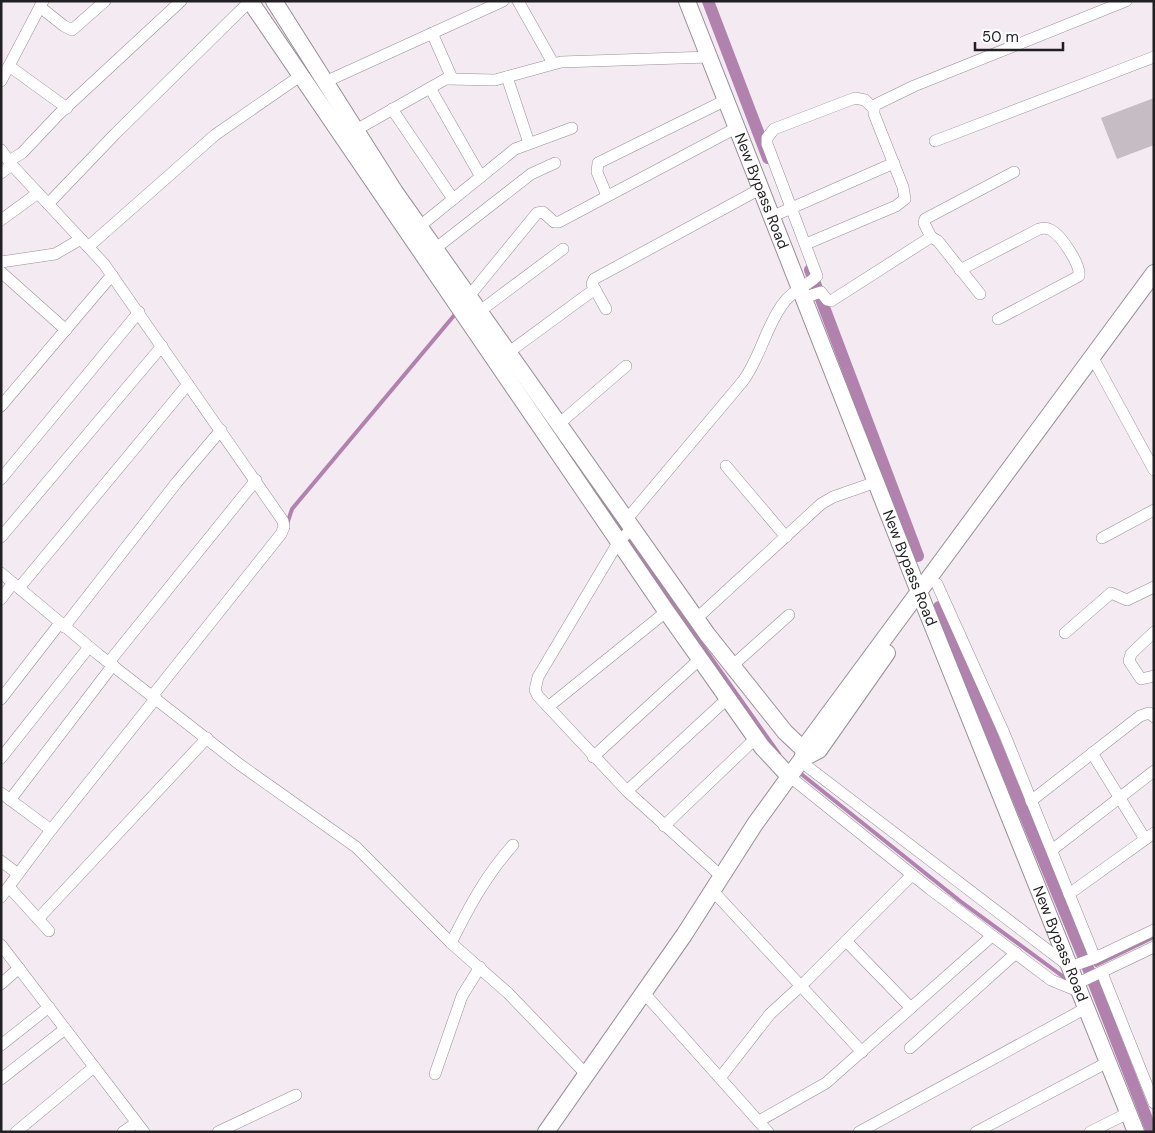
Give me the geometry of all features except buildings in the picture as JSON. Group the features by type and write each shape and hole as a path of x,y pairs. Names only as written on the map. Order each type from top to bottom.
{"street":[{"path":"1,81 42,4 70,30 105,1"},
{"path":"1,173 9,167 10,162 181,1"},
{"path":"48,204 115,134 250,1 300,76 625,532 696,618 785,732 802,757 1084,962"},
{"path":"325,82 503,1"},
{"path":"518,1 553,63"},
{"name":"New Bypass Road","path":"686,1 760,189 783,212 876,482 921,597 1084,962 1089,980 1086,1008 1136,1132"},
{"path":"874,109 877,104 914,86 1126,1"},
{"path":"280,3 325,82 395,192 560,424 625,532 667,611 756,738 788,776 912,875 1051,980 1089,980 1154,947"},
{"path":"432,32 451,73 448,79"},
{"path":"356,130 448,79 474,80 507,77 553,63 709,57"},
{"path":"935,141 1154,57"},
{"path":"9,66 67,108"},
{"path":"1,262 55,254 84,243 215,135 300,76"},
{"path":"507,77 529,142"},
{"path":"430,88 481,176"},
{"path":"721,876 626,791 593,757 535,690 538,677 625,532 743,381 757,359 777,314 810,289 817,275 806,244 783,212 767,144 769,134 774,130 855,98 865,100 874,109 905,193 902,202 806,244"},
{"path":"608,196 596,172 598,163 726,100"},
{"path":"392,109 453,199"},
{"path":"420,226 515,150 529,142 572,128"},
{"path":"470,295 537,213 543,212 551,220 559,222 736,128"},
{"path":"1,150 112,275 256,480 283,521 284,530 154,696 1,897"},
{"path":"436,248 526,177 555,163"},
{"path":"783,212 894,163"},
{"path":"980,294 938,241 931,237 924,223 925,219 1014,172"},
{"path":"606,309 592,284 594,279 760,189"},
{"path":"1,220 38,193"},
{"path":"960,270 1039,229 1045,228 1056,234 1078,265 1079,276 998,319"},
{"path":"810,289 831,301 931,237"},
{"path":"480,311 563,249"},
{"path":"1,272 66,330"},
{"path":"546,1132 585,1073 644,993 802,757 834,705 921,597 1081,368 1094,357 1154,273"},
{"path":"1,406 112,275"},
{"path":"510,352 595,289"},
{"path":"1,478 139,312"},
{"path":"1,537 162,346"},
{"path":"1094,357 1154,470"},
{"path":"921,597 937,584 1035,454 1089,374 1094,357"},
{"path":"560,424 626,366"},
{"path":"1,599 16,586 188,384"},
{"path":"1,699 221,430"},
{"path":"726,466 786,537"},
{"path":"51,830 6,797 256,480"},
{"path":"696,618 821,504 833,497 876,482"},
{"path":"1102,538 1154,510"},
{"path":"1,573 89,647 288,801 324,823 356,847 451,943 508,993 585,1073"},
{"path":"937,584 1052,850 1069,894 1084,962"},
{"path":"1065,633 1111,594 1127,600 1154,587"},
{"path":"548,707 667,611"},
{"path":"732,666 789,615"},
{"path":"1154,632 1131,654 1129,661 1141,679 1154,676"},
{"path":"1,758 89,647"},
{"path":"593,757 700,659"},
{"path":"626,791 728,698"},
{"path":"1031,800 1144,713 1154,717"},
{"path":"38,919 207,738"},
{"path":"664,826 756,738"},
{"path":"1069,894 1150,836 1120,799 1092,753"},
{"path":"1052,850 1154,772"},
{"path":"451,943 480,886 493,867 513,845"},
{"path":"1,861 18,874"},
{"path":"720,1078 759,1025 800,987 912,875"},
{"path":"9,887 49,931"},
{"path":"712,890 862,1052"},
{"path":"1084,962 1154,930"},
{"path":"759,1121 826,1083 992,936"},
{"path":"846,941 911,1008"},
{"path":"1,945 140,1127 123,1132"},
{"path":"910,1048 1016,954"},
{"path":"435,1074 462,996 480,967"},
{"path":"1,984 19,968"},
{"path":"1089,980 1154,1102"},
{"path":"644,993 768,1132"},
{"path":"1,1045 49,1007"},
{"path":"859,1132 1086,1008"},
{"path":"1,1079 65,1028"},
{"path":"976,1132 1108,1062"},
{"path":"16,1132 94,1067"},
{"path":"218,1132 296,1095"},
{"path":"1090,1132 1128,1113"}],"waterway":[{"path":"708,1 768,158"},
{"path":"810,270 918,556"},
{"path":"287,524 292,509 457,312"},
{"path":"590,486 779,754"},
{"path":"939,607 1088,968 1152,1132"},
{"path":"800,773 960,901 1065,978"},
{"path":"1096,965 1154,937"}]}
